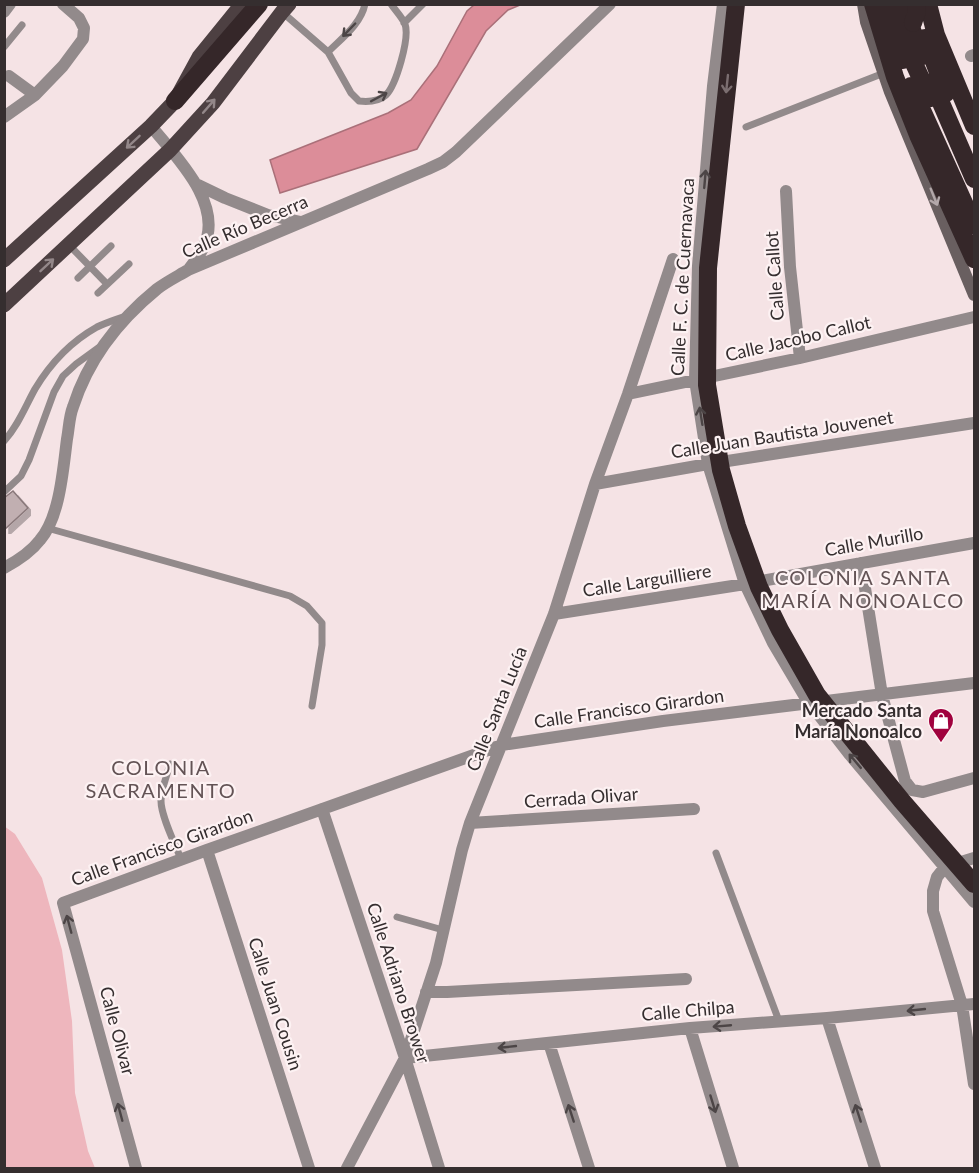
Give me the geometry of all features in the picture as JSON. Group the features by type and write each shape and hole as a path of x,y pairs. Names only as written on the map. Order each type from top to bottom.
{"highway":[{"path":"175,101 259,4"},
{"path":"736,4 708,268 707,385 721,470 737,526 759,587 780,630 817,695 902,801 975,884"},
{"path":"873,4 895,77 918,135 975,259"},
{"path":"907,7 936,35 975,126"},
{"path":"907,7 975,155"},
{"path":"907,7 936,68 975,161"},
{"path":"907,7 923,52 975,177"},
{"path":"907,7 906,46 975,195"},
{"path":"907,7 910,85 975,225"}],"main road":[{"path":"4,260 151,126 175,101 199,57 242,4"},
{"path":"863,4 866,22 884,73 975,295"},
{"path":"936,4 953,60 975,107"},
{"path":"4,305 170,150 213,103 285,8"}],"street":[{"path":"4,12 10,4"},
{"path":"4,117 35,96 63,66 83,39 84,28 79,18 63,4"},
{"name":"Calle Río Becerra","path":"4,568 20,559 41,540 53,519 72,409 86,374 103,345 130,314 158,288 188,270 443,162 610,4"},
{"name":"Calle F. C. de Cuernavaca","path":"723,4 713,86 698,266 695,380 708,464 745,584 773,644 809,703 850,755 975,902"},
{"path":"6,78 35,96"},
{"path":"151,126 198,185 207,213 207,236 202,252 188,270"},
{"path":"198,185 268,215 302,222"},
{"name":"Calle Callot","path":"786,192 790,267 800,358"},
{"name":"Calle Santa Lucía","path":"347,1168 405,1058 436,963 470,823 554,614 595,484 628,394 673,258"},
{"name":"Calle Jacobo Callot","path":"628,394 800,358 975,317"},
{"name":"Calle Juan Bautista Jouvenet","path":"595,484 708,464 975,423"},
{"name":"Calle Murillo","path":"745,584 975,543"},
{"path":"861,563 882,695 905,781 912,790 923,792 975,778"},
{"name":"Calle Larguilliere","path":"554,614 745,584"},
{"name":"Calle Francisco Girardon","path":"63,903 502,746 663,721 975,683"},
{"name":"Calle Adriano Brower","path":"322,809 439,1168"},
{"name":"Cerrada Olivar","path":"470,823 694,809"},
{"name":"Calle Juan Cousin","path":"207,850 309,1168"},
{"path":"975,858 945,867 937,877 933,891 933,911 968,1005 975,1084"},
{"name":"Calle Olivar","path":"63,903 136,1168"},
{"path":"426,992 686,979"},
{"name":"Calle Chilpa","path":"405,1058 690,1028 968,1005"},
{"path":"827,1018 875,1168"},
{"path":"690,1028 733,1168"},
{"path":"549,1043 589,1168"}],"lane":[{"path":"328,52 357,22 365,4"},
{"path":"285,8 328,52 351,93 359,101 370,102 384,97 393,87 405,46 407,35 404,23 390,4"},
{"path":"404,23 423,4"},
{"path":"4,47 22,25"},
{"path":"746,127 884,73"},
{"path":"69,245 107,284"},
{"path":"78,278 111,246"},
{"path":"98,293 129,264"},
{"path":"4,441 50,367 72,345 98,327 130,314"},
{"path":"4,492 21,476 54,392 63,376 103,345"},
{"path":"47,528 290,596 307,606 322,623 322,645 312,706"},
{"path":"170,764 160,802 182,859"},
{"path":"716,853 779,1021"},
{"path":"397,917 443,930"}],"shaded area":[{"path":"474,5 520,5 508,10 486,31 417,149 280,193 270,160 388,113 411,100 437,66 467,11"},
{"path":"4,826 15,834 42,878 62,950 72,1021 75,1093 88,1151 95,1168 5,1168"}],"building":[{"path":"13,491 28,508 4,530 4,498"}],"place":[{"name":"Mercado Santa María Nonoalco","path":"941,744"}],"district":[{"name":"COLONIA SANTA MARÍA NONOALCO","path":"863,590"},
{"name":"COLONIA SACRAMENTO","path":"161,780"}]}
